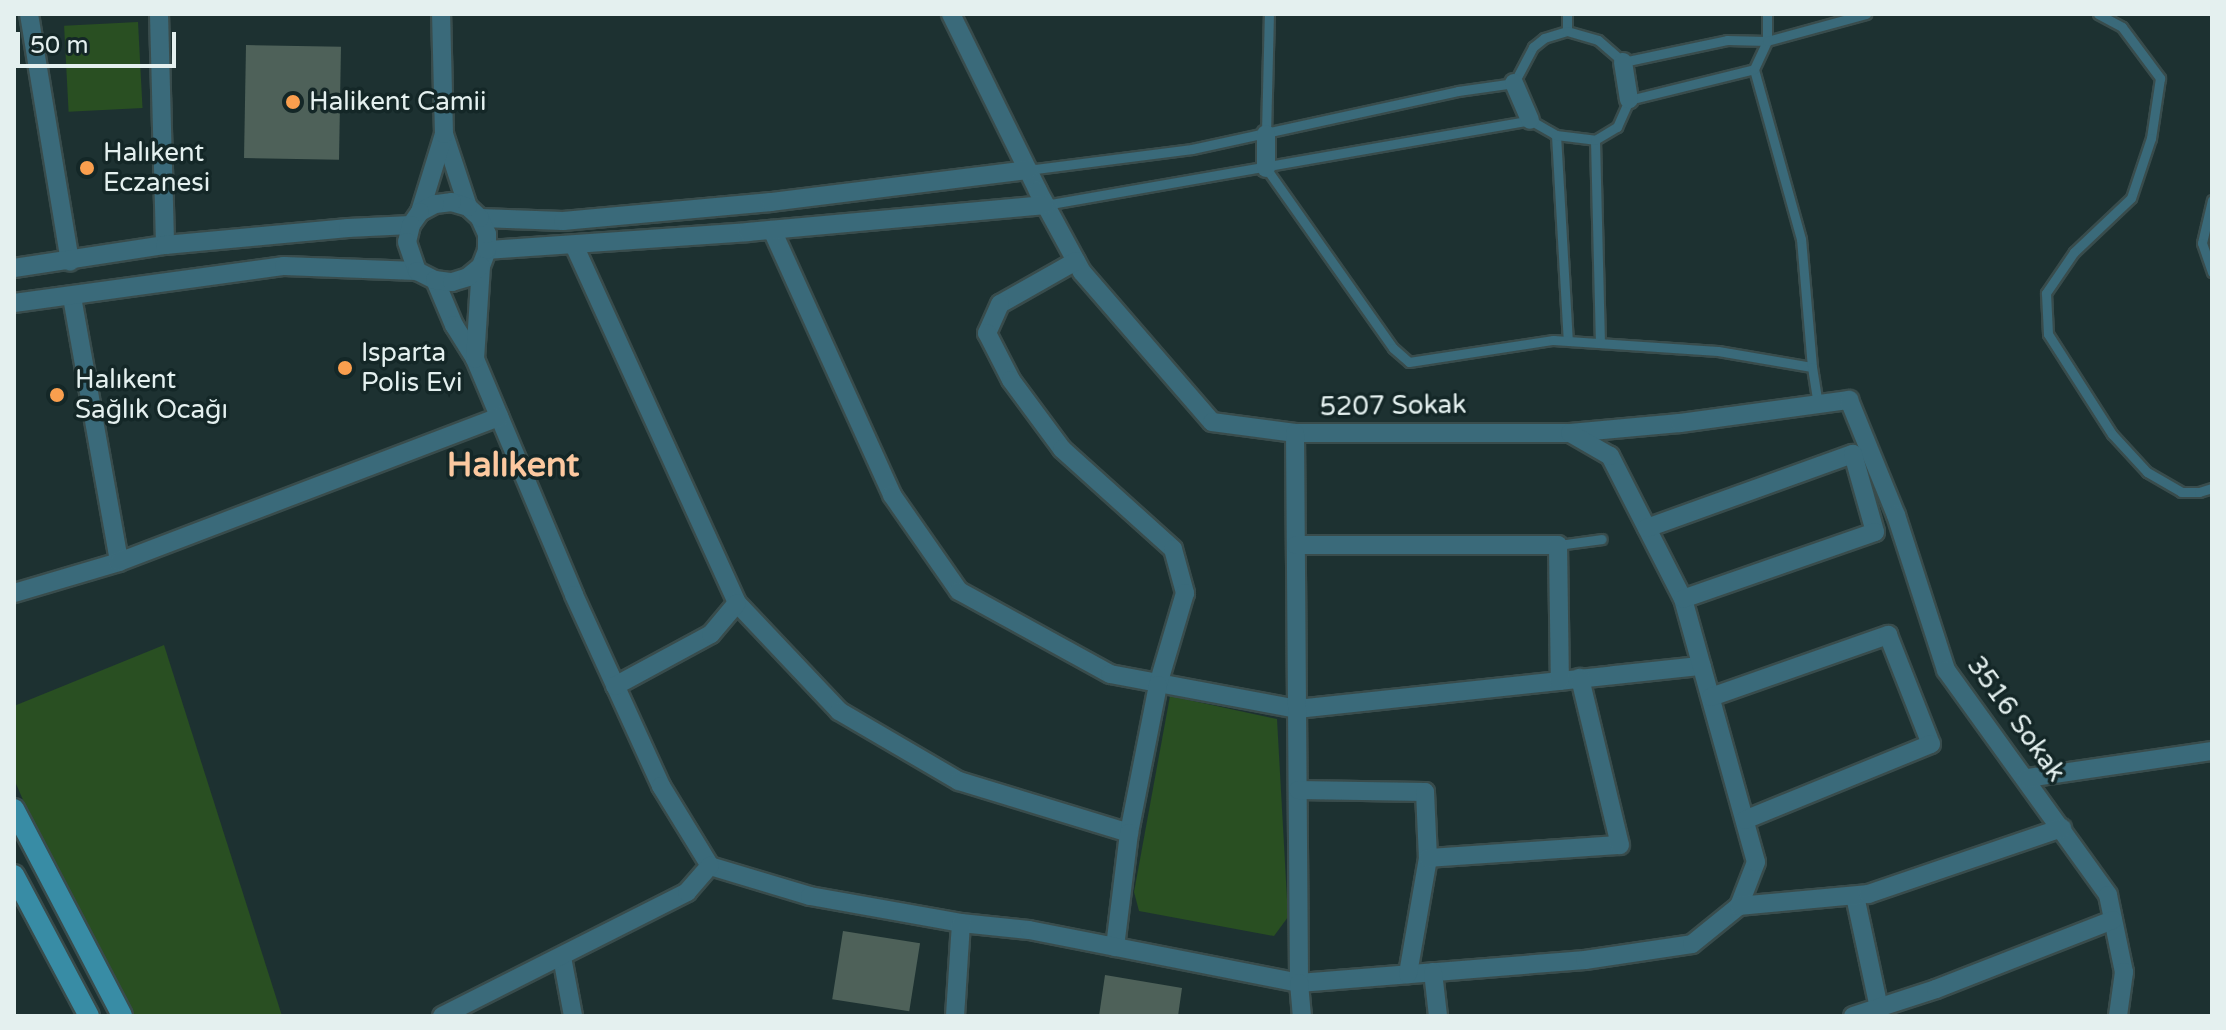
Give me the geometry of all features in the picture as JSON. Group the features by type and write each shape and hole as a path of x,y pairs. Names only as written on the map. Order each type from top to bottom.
{"main road":[{"path":"14,809 122,1016"},
{"path":"14,875 89,1016"}],"street":[{"path":"29,14 70,262"},
{"path":"159,14 165,245"},
{"path":"441,14 444,134 474,212 487,234 475,359"},
{"path":"14,268 70,262 165,245 416,219 443,203 474,212 563,221 771,202 1028,170 951,14"},
{"path":"1623,62 1629,100"},
{"path":"1514,83 1530,120"},
{"path":"417,271 407,242 444,134"},
{"path":"1266,134 1266,168"},
{"name":"5207 Sokak","path":"1028,170 1076,261 1212,422 1295,433 1570,433 1680,423 1849,400"},
{"path":"14,303 284,266 417,271 435,280 460,280 484,258 574,245 1045,205"},
{"path":"772,230 892,495 959,591 1110,674 1297,709 1702,666"},
{"path":"574,245 737,603 839,711 959,781 1129,833"},
{"path":"1076,261 1000,304 987,333 1011,380 1062,449 1173,549 1185,593 1158,685 1129,833 1115,947"},
{"path":"435,280 454,325 475,359 661,786 710,866 810,896 961,923 1029,930 1299,983 1585,960 1692,944 1739,906 1756,862 1683,599 1610,456 1570,433"},
{"path":"72,297 119,562"},
{"name":"3516 Sokak","path":"1849,400 1896,515 1946,670 2027,778 2108,895 2124,972 2118,1016"},
{"path":"14,593 119,562 499,417"},
{"path":"1295,433 1299,983 1302,1016"},
{"path":"1647,528 1853,454 1875,532 1683,599"},
{"path":"1296,545 1558,545 1560,681"},
{"path":"615,686 711,634 737,603"},
{"path":"1711,697 1888,635 1931,744 1745,820"},
{"path":"1428,858 1620,845 1580,678"},
{"path":"2027,778 2212,751"},
{"path":"1298,790 1425,792 1428,858 1408,974"},
{"path":"1739,906 1855,896 2062,828"},
{"path":"442,1016 687,892 710,866"},
{"path":"1855,896 1879,1008"},
{"path":"1853,1016 2113,920"},
{"path":"955,1016 961,923"},
{"path":"562,957 573,1016"},
{"path":"1433,972 1438,1016"}],"lane":[{"path":"1266,134 1269,14"},
{"path":"1567,14 1567,31"},
{"path":"1767,14 1767,41 1754,69 1801,239 1818,404"},
{"path":"1028,170 1192,149 1458,91 1514,83 1533,47 1544,38 1567,31 1598,40 1623,62 1727,40 1767,41 1866,14"},
{"path":"2098,14 2122,27 2160,78 2151,138 2131,198 2074,252 2046,293 2048,334 2112,434 2147,472 2181,492 2212,488"},
{"path":"1045,205 1530,120 1556,135 1595,140 1617,127 1629,100 1754,69"},
{"path":"1556,135 1568,341"},
{"path":"1595,140 1600,343"},
{"path":"1266,168 1393,348 1409,362 1553,340 1718,351 1812,367"},
{"path":"2212,200 2202,243 2212,272"},
{"path":"1558,545 1602,539"}],"green space":[{"path":"138,22 143,108 69,112 64,26"},
{"path":"164,645 282,1016 129,1016 63,893 14,779 14,706"},
{"path":"1170,696 1277,719 1288,917 1274,936 1139,911 1134,892"}],"building":[{"name":"Halikent Camii","path":"246,45 341,47 339,160 244,158"},
{"path":"843,931 920,943 909,1011 832,999"},
{"path":"1105,975 1182,988 1178,1016 1099,1016"}],"place":[{"name":"Halikent Camii","path":"293,102"},
{"name":"Halıkent Eczanesi","path":"87,168"},
{"name":"Isparta Polis Evi","path":"345,368"},
{"name":"Halıkent Sağlık Ocağı","path":"57,395"}],"district":[{"name":"Halıkent","path":"513,466"}]}
